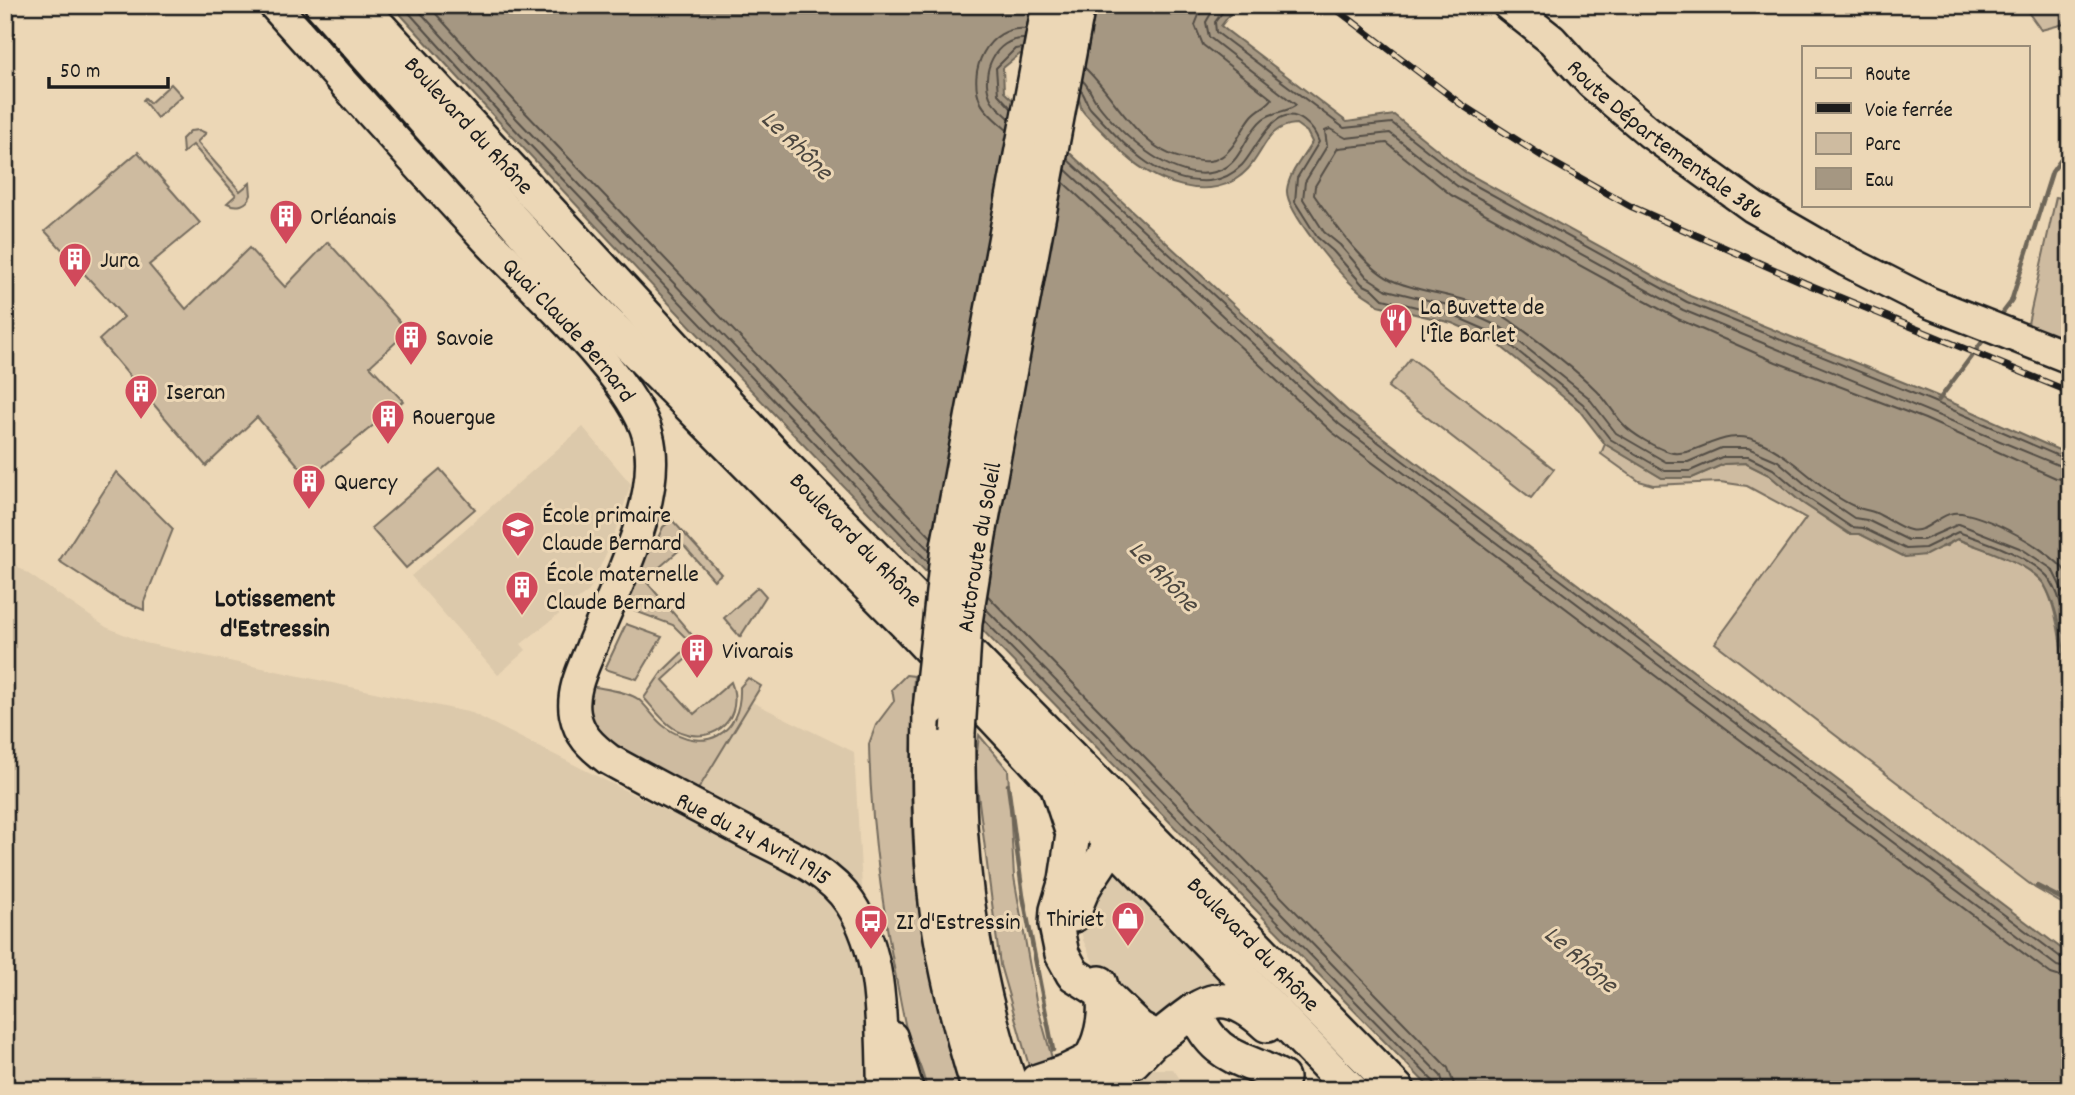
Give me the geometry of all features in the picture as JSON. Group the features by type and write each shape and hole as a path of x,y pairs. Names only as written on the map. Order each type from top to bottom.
{"highway":[{"name":"Boulevard du Rhône","path":"322,5 573,288 880,597 1345,1084"},
{"name":"Boulevard du Rhône","path":"359,5 595,264 937,622 1033,715 1398,1090"},
{"name":"Autoroute du Soleil","path":"979,1090 947,967 936,902 930,784 930,709 939,607 956,500 1049,5"},
{"name":"Autoroute du Soleil","path":"1024,1085 997,1047 967,903 958,733 965,622 979,534 1079,5"},
{"path":"937,622 1026,727 1109,809 1114,823 1112,843 1106,857 1086,882 1074,914 1075,939 1079,951 1101,984 1103,993 1103,1028 1078,1064"},
{"path":"1056,784 1073,834 1066,880 1056,918 1062,954 1073,974 1103,993 1139,1028 1158,1038 1210,1000 1227,999 1243,1005 1311,1066 1345,1084"},
{"path":"1066,880 1091,851 1112,843 1129,842 1148,856 1231,945 1375,1090"},
{"path":"1194,1010 1209,1041 1233,1057 1282,1077"}],"main road":[{"name":"Quai Claude Bernard","path":"274,5 619,382 645,426 652,468 649,494 575,691 578,725"},
{"name":"Route Départementale 386","path":"1508,5 1552,40 1591,83 1649,132 1760,211 1847,261 1930,303 2070,358"},
{"name":"Rue du 24 Avril 1915","path":"578,725 586,741 608,759 803,863 839,888 859,918 872,951 879,993 883,1090"},
{"name":"Rue du 24 Avril 1915","path":"879,993 908,1090"},
{"path":"1024,1085 1078,1064 1092,1074 1135,1063 1158,1038"}],"shaded area":[{"name":"École primaire Claude Bernard","path":"583,427 631,484 612,541 589,591 521,644 526,650 498,675 411,576"},
{"path":"5,558 106,627 145,643 472,713 672,814 696,793 752,702 854,752 874,1090 5,1090"},
{"path":"1118,867 1223,976 1166,1023 1143,1017 1095,966 1083,940 1080,923 1101,872"},
{"path":"1143,1069 1173,1069 1188,1090 1098,1090 1094,1082"}],"green space":[{"path":"2023,5 2070,5 2070,28 2064,24 2041,30"},
{"path":"171,84 182,96 157,118 143,100 145,98 150,103"},
{"path":"199,130 206,133 197,142 240,191 250,183 251,195 244,204 238,206 227,203 236,195 193,145 183,153 182,139 190,131"},
{"path":"138,152 200,223 149,265 186,309 249,248 285,287 328,242 408,331 370,366 403,401 309,478 257,417 206,466 99,340 124,317 45,231"},
{"path":"2056,197 2070,200 2070,345 2027,328"},
{"path":"1411,358 1554,469 1531,498 1388,387"},
{"path":"1605,444 1662,478 1692,478 1724,464 1745,463 1769,475 1801,502 1849,534 1860,534 1905,557 1947,546 1956,539 2013,561 2034,574 2042,582 2053,606 2065,687 2070,788 2070,908 2035,888 1715,643 1806,518 1747,486 1720,482 1653,485 1639,481 1601,454"},
{"path":"440,469 475,509 406,568 371,528"},
{"path":"116,472 173,529 144,602 144,610 119,600 59,561"},
{"path":"672,520 721,574 714,580 684,546 645,580 692,635 687,639 673,625 624,607 647,551 653,549 663,527"},
{"path":"758,587 766,596 740,637 724,618"},
{"path":"626,624 662,637 637,679 605,669"},
{"path":"694,641 699,647 663,680 694,714 731,682 734,706 731,716 724,725 706,735 681,732 670,726 644,698 662,672"},
{"path":"906,675 914,676 912,807 919,911 934,989 960,1090 927,1090 905,1024 881,885 869,744 876,725 894,701 892,689"},
{"path":"748,678 761,686 696,793 614,744 595,724 591,715 591,686 633,696 665,727 693,739 706,739 718,736 735,717 740,687"},
{"path":"979,735 1008,770 1014,877 1036,1001 1052,1058 1029,1066 1000,965 975,771"}],"water":[{"name":"Le Rhône","path":"392,5 1237,5 1221,26 1347,122 1394,115 1465,172 1690,296 1935,395 2070,455 2070,685 2058,620 2050,595 2044,584 2028,569 1957,539 1926,555 1905,557 1860,534 1850,534 1801,502 1769,475 1745,463 1724,464 1692,478 1662,478 1605,444 1578,409 1494,341 1452,323 1378,305 1349,282 1326,257 1289,199 1287,190 1291,177 1312,142 1307,132 1296,124 1279,129 1273,134 1254,162 1233,181 1217,187 1181,186 1164,180 1132,161 1085,114 1069,86 1044,67 1020,54 1003,68 1004,92 1349,412 2070,955 2070,1090 1432,1090 777,417 647,281"}],"waterway":[{"path":"1998,319 2011,302 2052,172 2070,147"},
{"path":"1938,401 1985,338"},
{"path":"1008,785 1023,896 1053,1050"},
{"path":"2037,886 2070,903"}],"railway":[{"path":"1331,5 1462,105 1545,158 1630,206 1805,283 2070,392"}],"place":[{"name":"Orléanais","path":"286,246"},
{"name":"Jura","path":"75,289"},
{"name":"La Buvette de l'Île Barlet","path":"1396,350"},
{"name":"Savoie","path":"411,367"},
{"name":"Iseran","path":"141,421"},
{"name":"Rouergue","path":"388,446"},
{"name":"Quercy","path":"309,511"},
{"name":"École primaire Claude Bernard","path":"518,558"},
{"name":"École maternelle Claude Bernard","path":"522,617"},
{"name":"Vivarais","path":"697,680"},
{"name":"Thiriet","path":"1128,948"},
{"name":"ZI d'Estressin","path":"871,951"}],"district":[{"name":"Lotissement d'Estressin","path":"275,612"}]}
